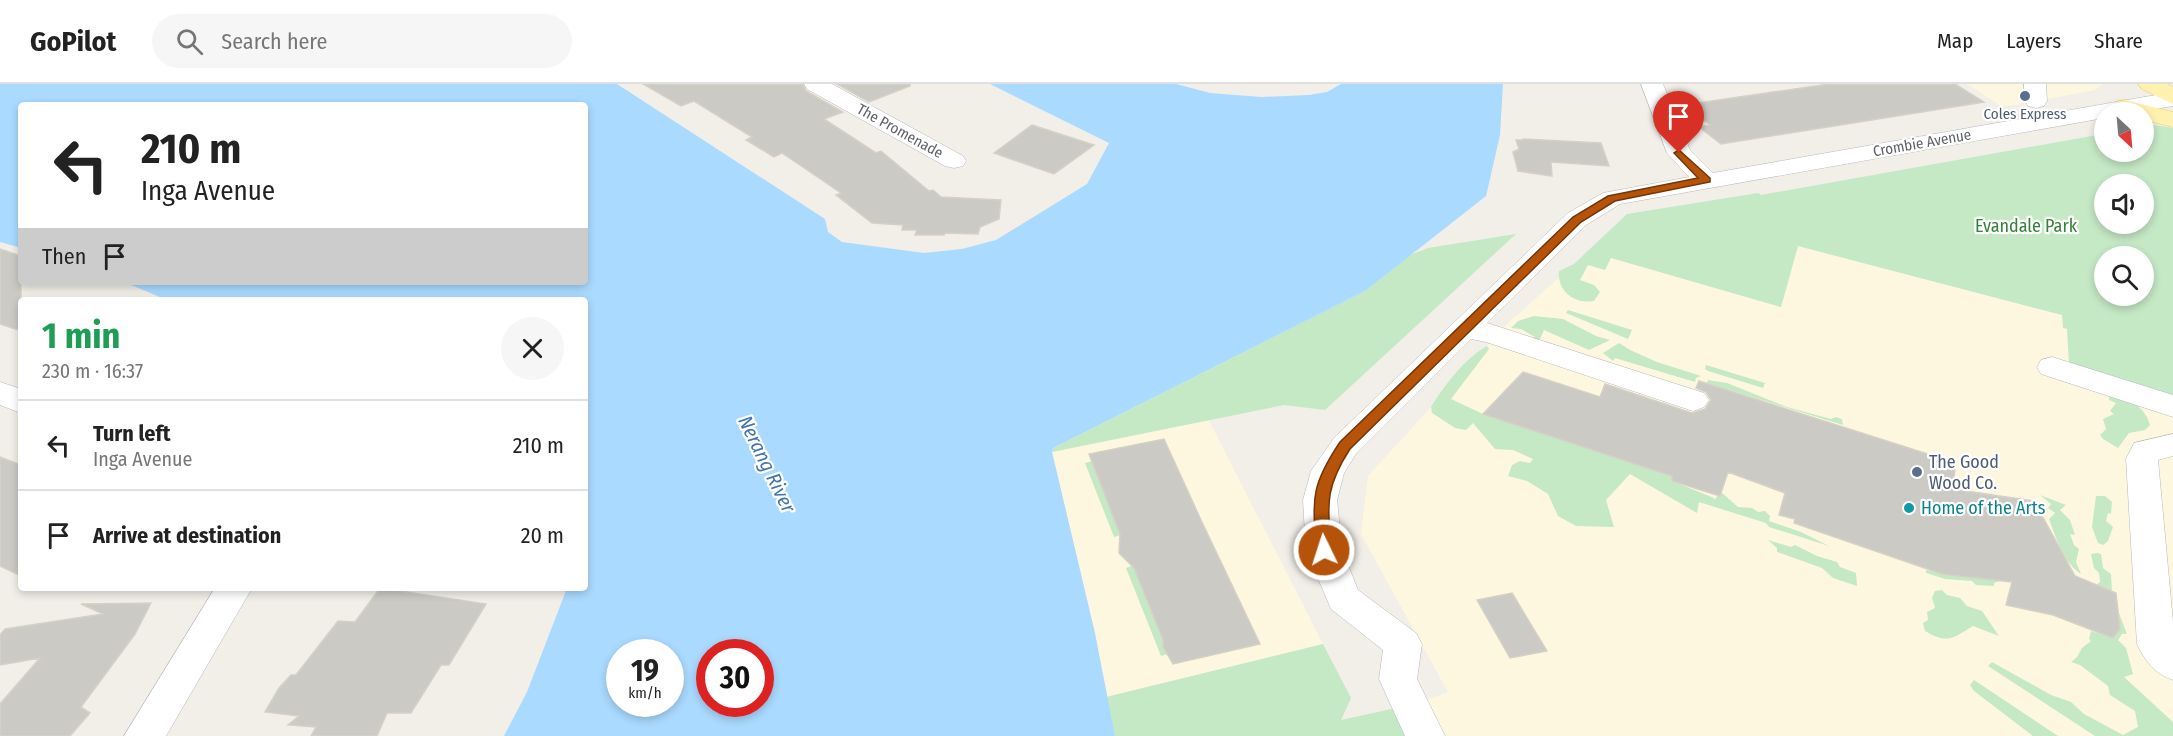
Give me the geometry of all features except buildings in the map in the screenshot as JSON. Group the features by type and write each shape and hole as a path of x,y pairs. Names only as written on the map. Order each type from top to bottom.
{"main road":[{"path":"2150,84 2173,98"},
{"path":"2154,115 2173,120"}],"street":[{"name":"The Promenade","path":"815,84 954,161"},
{"path":"1652,84 1679,153 1706,180"},
{"name":"Crombie Avenue","path":"2152,102 2173,98"},
{"name":"Crombie Avenue","path":"1425,736 1398,679 1403,644 1344,598 1324,550 1320,500 1328,471 1345,446 1577,219 1612,198 2094,112"},
{"path":"1464,330 1490,333 1693,400"},
{"path":"2052,367 2173,406"},
{"path":"0,392 18,401"},
{"path":"2173,445 2146,452 2142,459 2156,644 2173,664"},
{"path":"144,736 232,591"}],"shaded area":[{"name":"Coles Express","path":"1967,84 2103,84 2095,90 2003,107"},
{"path":"1798,246 2062,315 2067,329 2069,363 2173,399 2173,736 1439,736 1419,703 1448,692 1361,534 1368,476 1509,322 1589,251 1781,307"},
{"path":"1208,419 1323,644 1106,697 1095,633 1052,452"}],"green space":[{"name":"Evandale Park","path":"2154,125 2173,128 2173,399 2069,363 2067,329 2063,328 2062,315 1798,246 1781,307 1611,258 1605,270 1588,265 1580,280 1594,285 1600,292 1594,301 1574,298 1568,295 1561,285 1559,271 1574,264 1627,214 1758,193 1761,195 2094,136 2094,162 2154,162"},
{"path":"1516,234 1325,410 1284,405 1052,452 1053,448 1365,291 1410,255 1428,248"},
{"path":"1568,310 1632,330 1628,339 1566,313"},
{"path":"1534,316 1563,319 1596,336 1610,340 1589,350 1544,330 1540,339 1532,339 1535,337 1521,329 1511,328 1518,321"},
{"path":"1619,343 1657,362 1701,376 1696,378 1695,382 1615,358 1613,361 1603,353"},
{"path":"1487,346 1489,349 1451,399 1483,414 1672,476 1672,481 1714,498 1714,500 1721,492 1738,507 1752,508 1758,512 1765,511 1770,516 1769,521 1801,532 1829,546 1699,502 1697,513 1630,474 1606,500 1614,527 1576,526 1558,516 1548,494 1527,481 1508,476 1512,465 1520,461 1530,463 1533,459 1513,450 1495,449 1473,423 1466,430 1455,428 1432,413 1431,407 1449,382 1463,365"},
{"path":"1706,365 1765,383 1763,388 1708,371 1705,369"},
{"path":"1708,380 1727,383 1787,407 1831,419 1836,417 1842,419 1843,425 1707,383"},
{"path":"2110,391 2140,408 2148,418 2150,425 2145,430 2129,433 2118,448 2100,435 2106,429 2103,419 2114,414 2110,411 2116,403 2109,400"},
{"path":"1092,461 1121,535 1114,537 1085,463"},
{"path":"2040,495 2066,505 2060,510 2070,520 2075,535 2070,534 2074,545 2079,549 2076,562 2081,574 2069,563 2061,549 2049,519 2055,513 2048,508 2051,504"},
{"path":"2096,496 2105,496 2112,502 2111,514 2108,513 2106,521 2113,527 2108,541 2103,545 2098,543 2092,527"},
{"path":"1768,540 1791,547 1795,545 1817,556 1837,562 1840,567 1856,573 1857,586 1833,578 1822,568 1777,552 1777,548"},
{"path":"2091,554 2101,554 2103,568 2111,574 2112,592 2096,585 2100,582 2099,573 2094,568"},
{"path":"1132,566 1168,654 1161,656 1126,568"},
{"path":"1926,570 2000,581 1994,583 1994,586 1976,585 1972,581 1945,579 1926,573"},
{"path":"1942,590 1947,595 1960,598 1967,606 1982,611 1999,636 1973,626 1960,634 1944,639 1925,631 1923,623 1928,620 1927,612 1935,608 1932,598 1935,591"},
{"path":"2117,608 2127,634 2122,634 2118,640 2126,648 2133,674 2124,677 2173,722 2173,736 2095,736 1988,666 1992,662 2051,695 2071,702 2084,714 2123,735 2138,727 2135,711 2110,695 2108,686 2080,665 2071,662 2091,641 2089,639 2091,631 2113,638 2118,631"},
{"path":"1323,644 1351,698 1341,720 1419,703 1439,736 1115,736 1106,697"},
{"path":"1974,680 2058,736 2033,736 1974,691 1970,685"}],"water":[{"name":"Nerang River","path":"0,84 617,84 825,219 828,232 842,242 924,253 962,249 996,240 1087,184 1109,143 990,84 1176,84 1210,93 1261,97 1309,95 1327,92 1341,84 1503,84 1500,135 1486,196 1365,291 1053,448 1052,452 1095,633 1115,736 504,736 527,692 566,591 588,591 588,297 160,297 131,285 588,285 588,102 18,102 18,247 0,242"}],"place":[{"name":"Coles Express","path":"2025,96"},
{"name":"The Good Wood Co.","path":"1917,472"},
{"name":"Home of the Arts","path":"1909,508"}],"route":[{"path":"1324,550 1320,500 1328,471 1345,446 1577,219 1612,198 1706,180 1679,153"}]}
